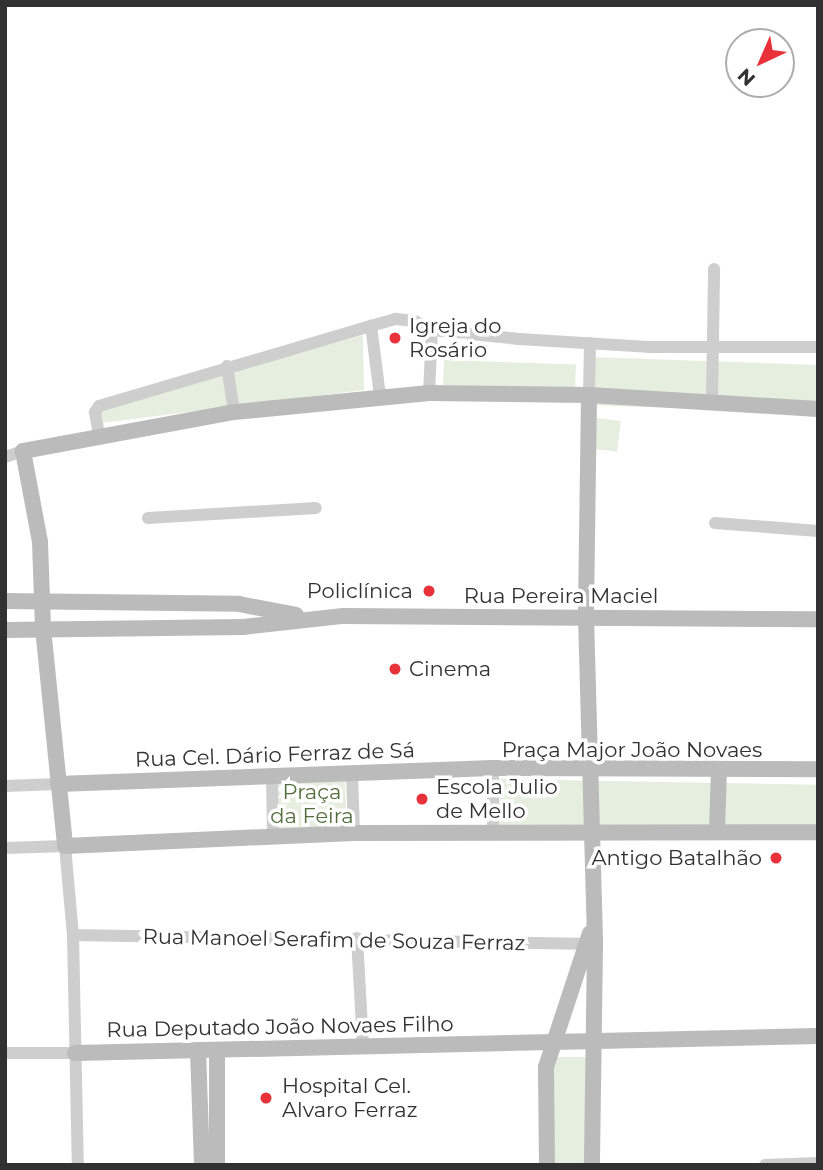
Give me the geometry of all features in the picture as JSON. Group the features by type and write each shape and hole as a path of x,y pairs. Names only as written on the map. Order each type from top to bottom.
{"street":[{"path":"712,402 714,270"},
{"path":"99,435 95,412 99,406 227,366 371,326 407,319 432,330 590,343 818,347"},
{"path":"371,326 380,396"},
{"path":"429,393 432,330"},
{"path":"590,343 586,617 594,919 591,944 594,1043 592,1165"},
{"path":"227,366 234,412"},
{"path":"5,457 99,435 234,412 429,393 589,395 818,409"},
{"path":"23,451 40,542 43,628 73,935 78,1165"},
{"path":"148,518 316,508"},
{"path":"715,523 818,531"},
{"name":"Rua Pereira Maciel","path":"5,601 239,604 305,617"},
{"path":"154,601 154,628"},
{"name":"Rua Pereira Maciel","path":"5,629 243,626 305,617 818,620"},
{"name":"Praça Major João Novaes","path":"493,831 493,768 719,771 818,769"},
{"name":"Rua Cel. Dário Ferraz de Sá","path":"58,784 493,768"},
{"path":"717,830 719,771"},
{"path":"352,773 354,833"},
{"path":"272,776 273,835"},
{"path":"5,786 58,784"},
{"path":"5,848 354,833 590,830 818,832"},
{"name":"Rua Manoel Serafim de Souza Ferraz","path":"73,935 591,944"},
{"path":"357,938 363,1047"},
{"path":"547,1165 545,1074 591,944"},
{"name":"Rua Deputado João Novaes Filho","path":"5,1053 594,1043 818,1036"},
{"path":"217,1049 217,1165"},
{"path":"198,1050 202,1165"},
{"path":"765,1165 818,1163"}],"green space":[{"path":"363,335 364,390 101,423 99,409"},
{"path":"590,357 818,365 816,413 588,405"},
{"path":"444,360 576,365 575,390 443,385"},
{"path":"597,418 621,421 617,452 593,449"},
{"name":"Praça da Feira","path":"345,779 347,828 279,830 277,781"},
{"path":"494,779 818,785 817,837 493,831"},
{"path":"547,1057 595,1057 595,1165 547,1165"}],"place":[{"name":"Igreja do Rosário","path":"395,338"},
{"name":"Policlínica","path":"429,591"},
{"name":"Cinema","path":"395,669"},
{"name":"Escola Julio de Mello","path":"422,799"},
{"name":"Antigo Batalhão","path":"776,858"},
{"name":"Hospital Cel. Alvaro Ferraz","path":"266,1098"}]}
